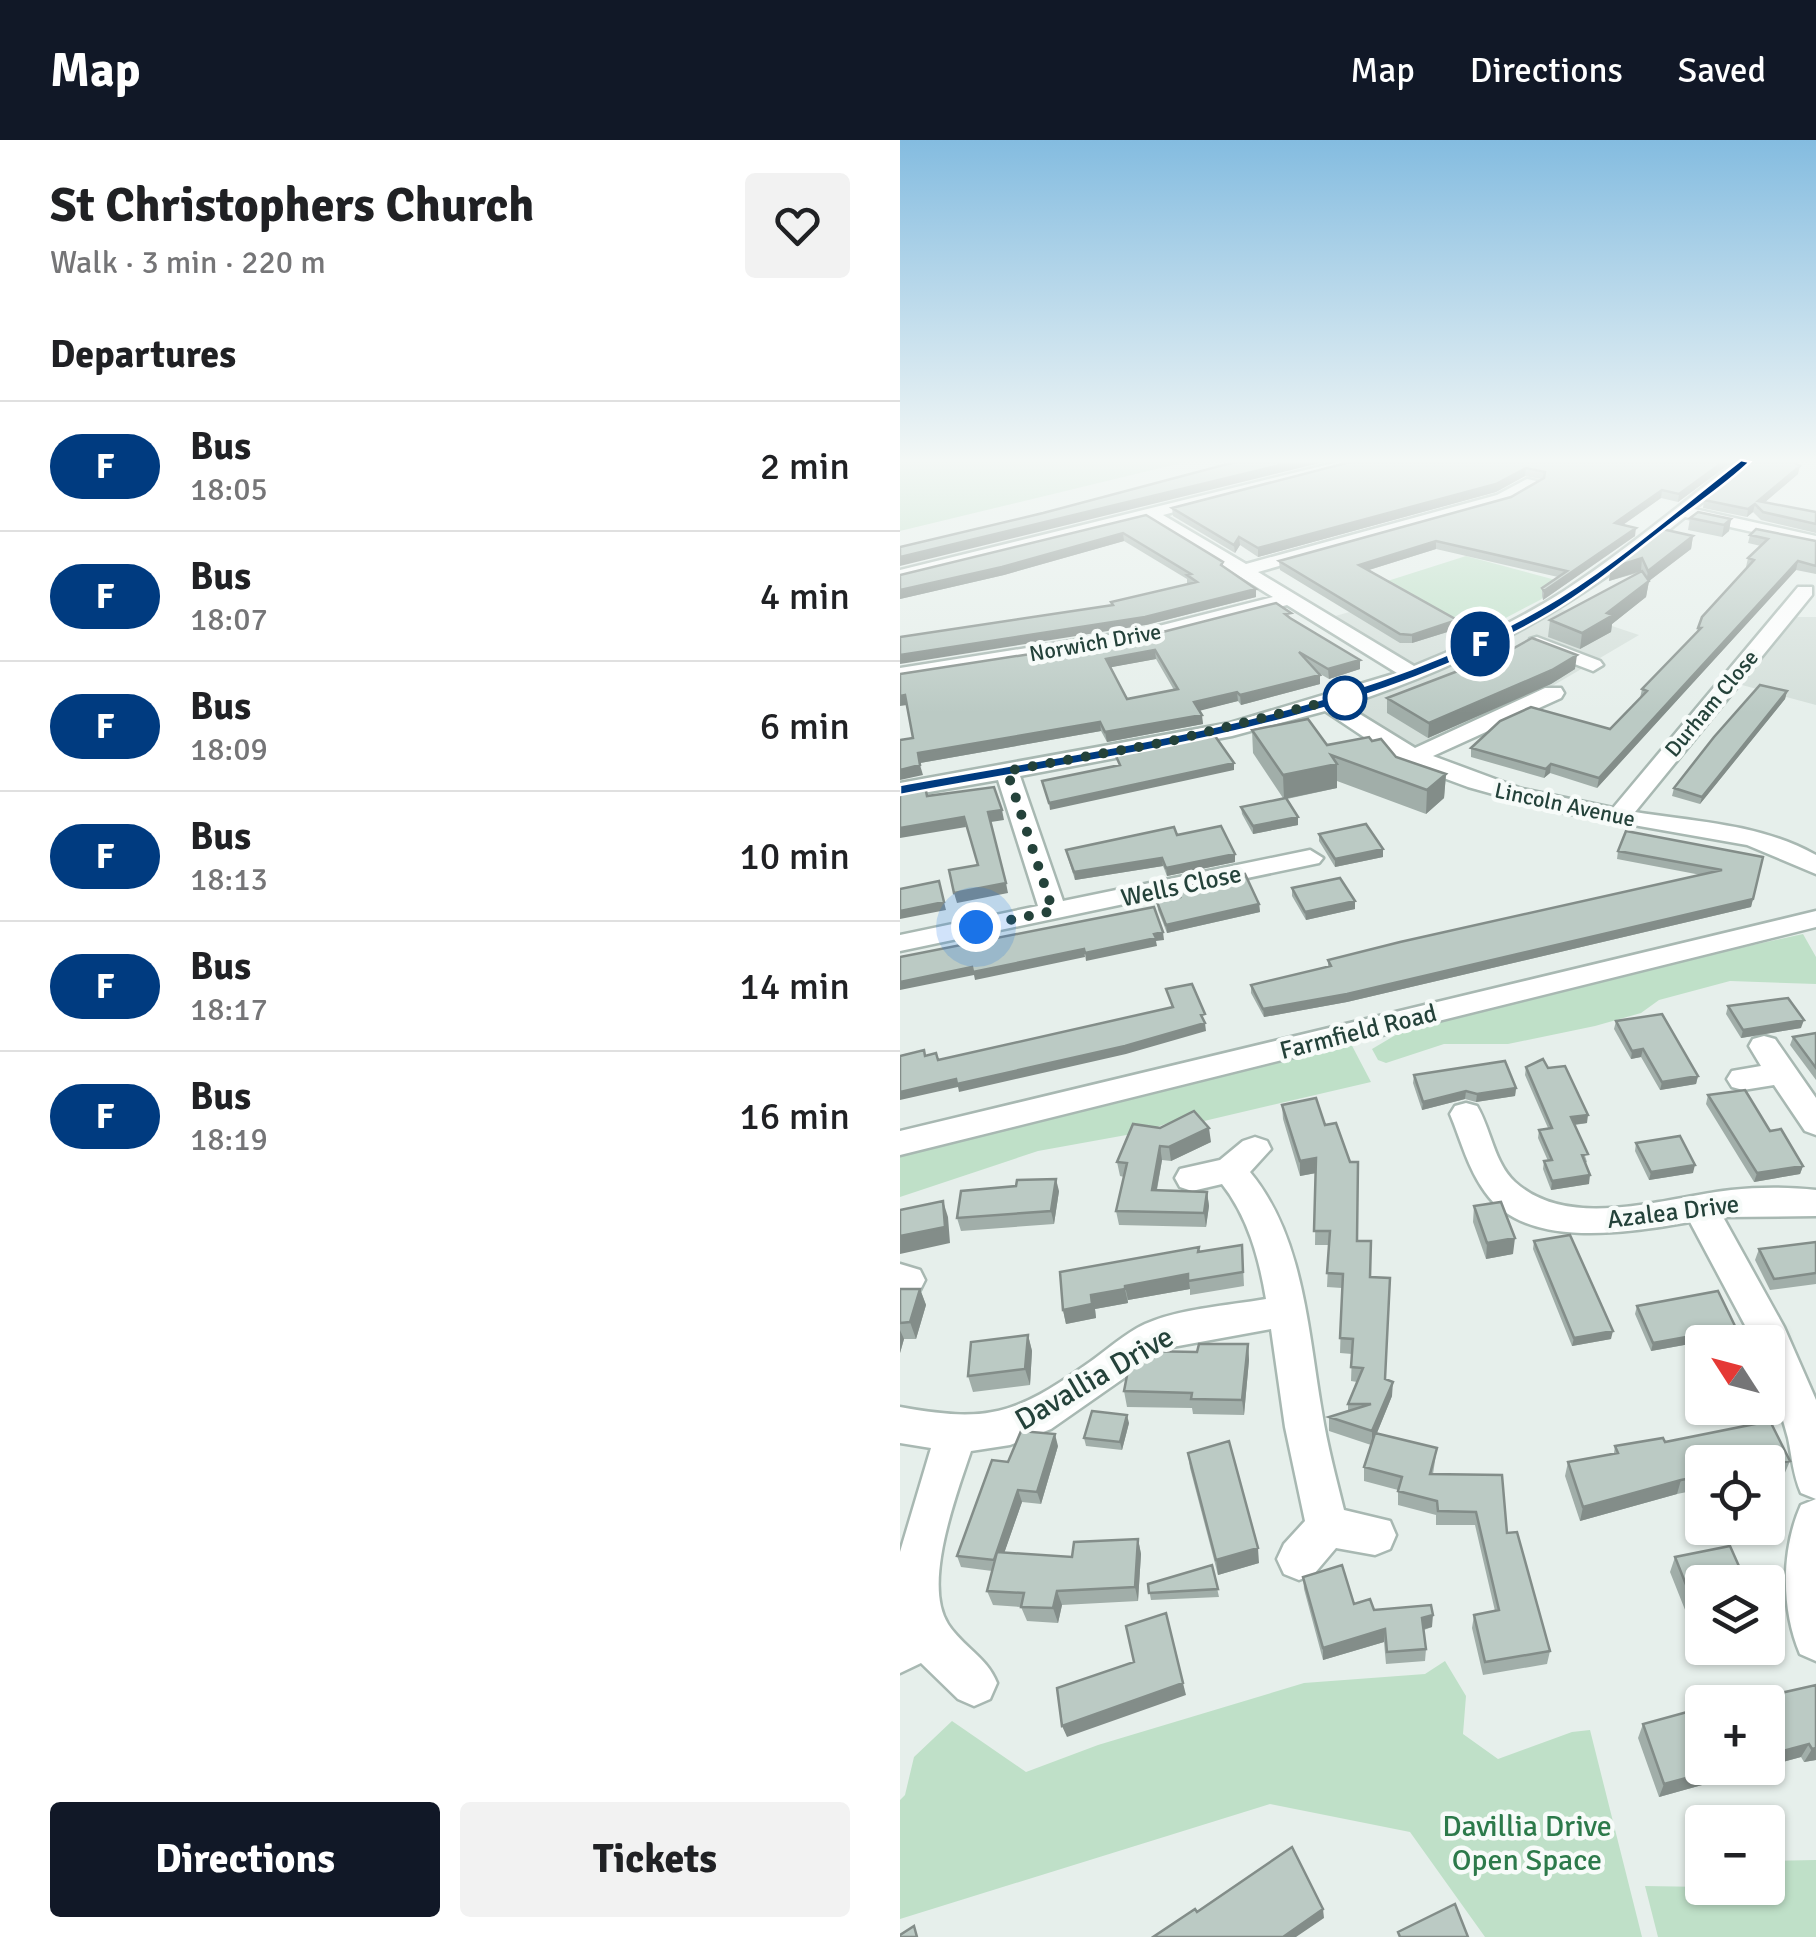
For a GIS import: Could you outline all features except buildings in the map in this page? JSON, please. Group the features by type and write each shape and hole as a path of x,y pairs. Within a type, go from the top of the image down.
{"street":[{"path":"900,575 1017,546"},
{"path":"1203,546 1411,673"},
{"path":"1242,570 1330,546"},
{"path":"900,790 1171,741 1328,704 1506,632 1582,588 1636,546"},
{"name":"Durham Close","path":"1619,816 1805,591"},
{"name":"Norwich Drive","path":"900,674 1147,636 1288,599"},
{"path":"1506,632 1593,665"},
{"path":"1411,758 1552,693"},
{"name":"Lincoln Avenue","path":"1328,704 1411,758 1502,792 1759,840 1816,866"},
{"path":"1007,771 1053,911"},
{"name":"Wells Close","path":"900,942 1310,858"},
{"name":"Farmfield Road","path":"900,1143 1816,919"},
{"path":"1764,1046 1816,1123"},
{"path":"1743,1080 1783,1073"},
{"name":"Azalea Drive","path":"1466,1114 1492,1176 1512,1198 1538,1212 1600,1221 1767,1200 1816,1202"},
{"path":"1192,1178 1242,1160 1288,1310 1310,1456 1328,1527"},
{"path":"1699,1207 1792,1384 1811,1446 1816,1480"},
{"name":"Davallia Drive","path":"900,1425 956,1436 983,1434 1037,1417 1134,1348 1174,1329 1288,1310"},
{"path":"956,1436 917,1578 920,1615 914,1641 942,1653 974,1683"},
{"path":"1816,1519 1807,1578 1808,1605 1816,1638"},
{"path":"1328,1527 1375,1534"},
{"path":"1299,1559 1328,1527"}],"shaded area":[{"path":"1405,596 1487,634 1540,602 1639,635 1430,758 1330,697 1398,673 1325,619"},
{"path":"1797,617 1816,617 1816,705 1742,685"}],"green space":[{"path":"1466,556 1563,582 1540,600 1475,634 1378,584"},
{"path":"1803,934 1816,957 1816,984 1730,981 1659,1000 1641,1013 1595,1026 1508,1044 1444,1044 1386,1063 1378,1060 1372,1049 1404,1030 1626,973"},
{"path":"1349,1040 1371,1082 1204,1121 1196,1113 1143,1132 1038,1151 900,1197 900,1151"},
{"name":"Davillia Drive Open Space","path":"1445,1661 1466,1696 1463,1734 1498,1759 1572,1732 1590,1730 1642,1937 1485,1937 1410,1832 1270,1804 900,1919 900,1800 905,1795 914,1757 952,1721 1026,1772 1098,1745 1304,1683 1425,1674"},
{"path":"1816,1860 1816,1937 1658,1937 1645,1886 1685,1887 1685,1905 1785,1905 1785,1861"}],"bus line":[{"name":"F","path":"900,790 1171,741 1328,704 1506,632 1582,588 1637,546"}],"route":[{"path":"976,927 1053,911 1007,771 1171,741 1349,696 1345,698"}]}
